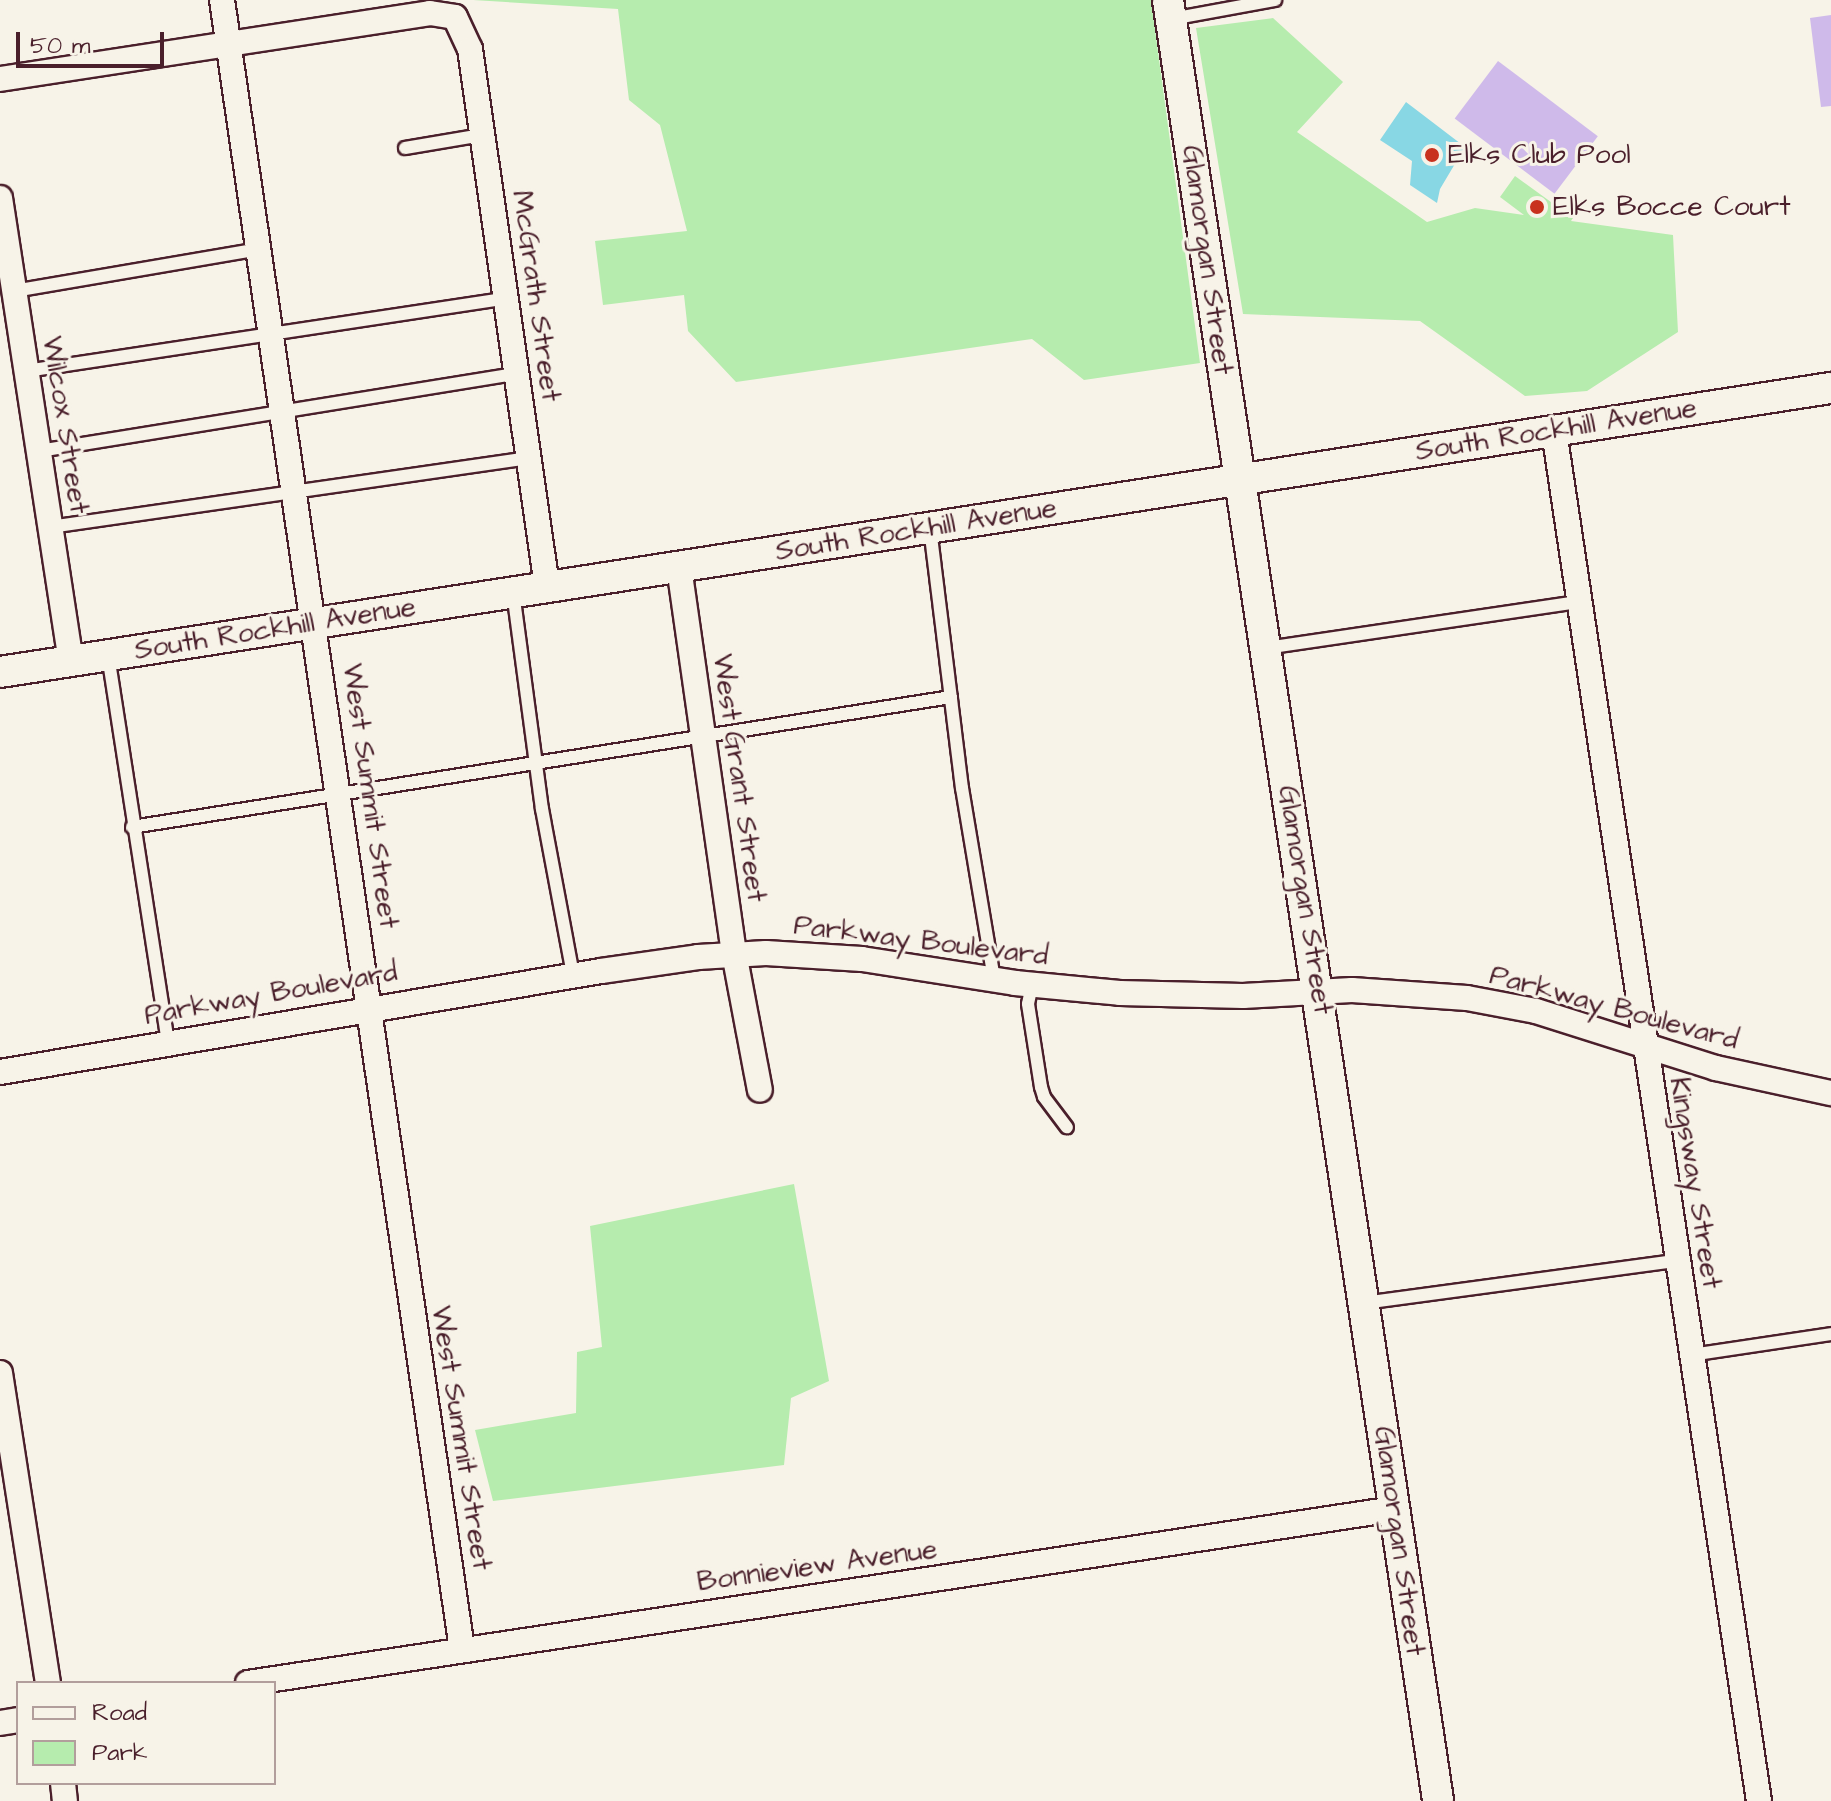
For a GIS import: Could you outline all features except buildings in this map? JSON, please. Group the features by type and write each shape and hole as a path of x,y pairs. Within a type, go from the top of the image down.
{"street":[{"name":"West Summit Street","path":"222,0 462,1649"},
{"name":"Glamorgan Street","path":"1170,10 1438,1801"},
{"name":"McGrath Street","path":"229,44 430,13 455,17 470,49 547,587"},
{"path":"0,79 229,44"},
{"name":"Wilcox Street","path":"0,198 71,661"},
{"name":"South Rockhill Avenue","path":"0,672 1831,388"},
{"name":"Kingsway Street","path":"1554,431 1643,1043 1759,1801"},
{"name":"West Grant Street","path":"679,567 734,953 760,1090"},
{"name":"Parkway Boulevard","path":"0,1072 369,1007 734,953 862,959 1032,985 1120,993 1243,996 1319,990 1467,998 1536,1011 1716,1068 1831,1093"},
{"path":"0,1373 48,1681"},
{"name":"Bonnieview Avenue","path":"261,1681 1394,1509"}],"lane":[{"path":"1170,10 1275,0"},
{"path":"405,148 482,135"},
{"path":"14,291 259,249"},
{"path":"26,371 506,298"},
{"path":"39,451 517,374"},
{"path":"50,527 529,458"},
{"path":"930,528 962,788 994,979"},
{"path":"513,592 537,762 573,975"},
{"path":"1266,648 1579,602"},
{"path":"108,655 132,827 168,1042"},
{"path":"132,827 951,697"},
{"path":"1032,985 1028,1004 1041,1087 1044,1097 1067,1127"},
{"path":"1364,1303 1676,1261"},
{"path":"1691,1355 1831,1334"}],"green space":[{"path":"473,0 1151,0 1200,363 1084,380 1032,339 736,382 688,331 684,295 603,305 595,241 687,231 660,125 629,100 618,9"},
{"path":"1273,18 1343,82 1297,132 1427,222 1475,208 1524,215 1500,197 1515,176 1573,218 1571,221 1673,235 1678,332 1587,391 1525,396 1420,321 1243,314 1196,28"},
{"path":"794,1184 829,1381 791,1398 784,1465 493,1501 475,1430 576,1413 577,1352 602,1347 590,1226"}],"water":[{"name":"Elks Club Pool","path":"1406,102 1465,147 1440,189 1437,203 1410,185 1412,161 1380,140"}],"place":[{"name":"Elks Club Pool","path":"1432,155"},
{"name":"Elks Bocce Court","path":"1537,207"}]}
